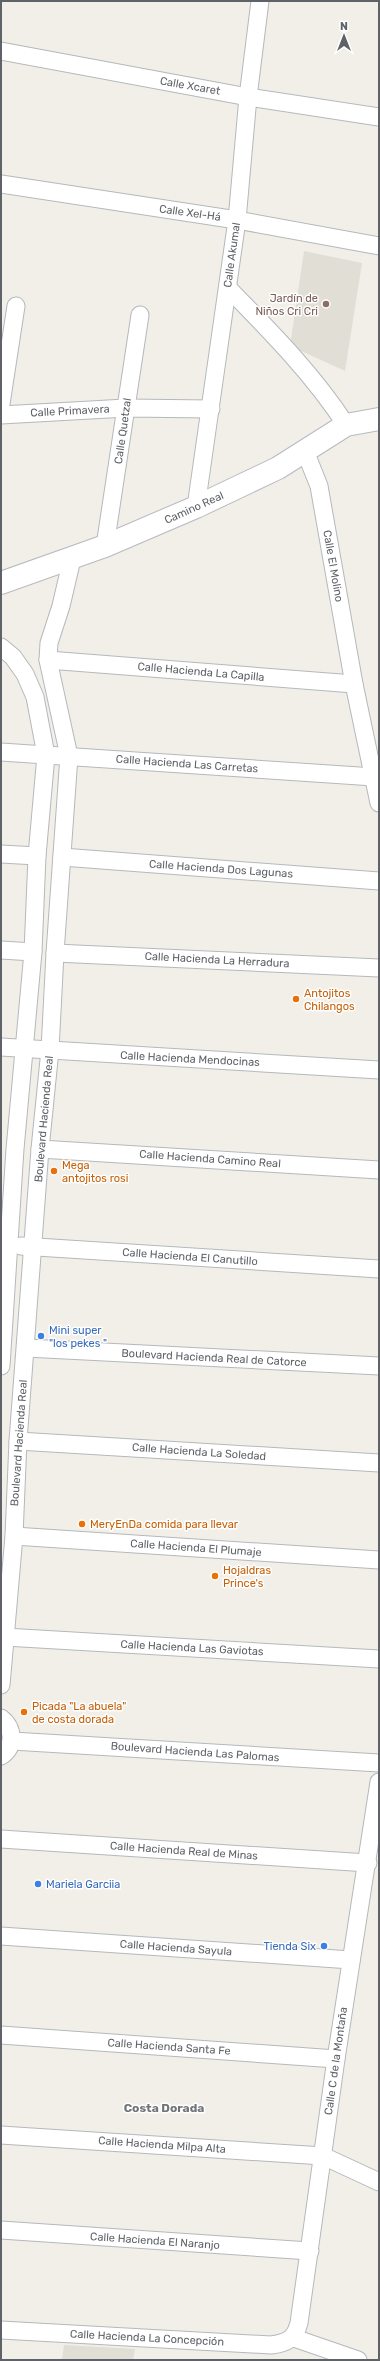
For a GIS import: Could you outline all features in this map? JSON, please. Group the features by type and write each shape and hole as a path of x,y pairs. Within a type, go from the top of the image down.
{"street":[{"name":"Calle Akumal","path":"196,507 237,220 248,97 260,1"},
{"name":"Calle Xcaret","path":"1,51 248,97 379,117"},
{"name":"Calle Xel-Há","path":"1,184 237,220 379,246"},
{"path":"228,288 325,393 346,425"},
{"path":"1,404 16,306"},
{"name":"Calle Quetzal","path":"106,546 140,315"},
{"name":"Calle Primavera","path":"1,414 126,408 211,409"},
{"name":"Camino Real","path":"1,583 106,546 196,507 278,468 346,425 379,419"},
{"name":"Calle El Molino","path":"305,451 319,486 354,684"},
{"name":"Boulevard Hacienda Real","path":"1,1685 14,1536 18,1441 40,1149 50,1050 55,953 69,756 48,660 49,643 61,606 72,559"},
{"path":"1,647 13,657 25,674 35,697 46,755 37,856 33,952 25,1049 8,1148 1,1366"},
{"name":"Calle Hacienda La Capilla","path":"48,660 354,684"},
{"path":"354,684 379,803"},
{"name":"Calle Hacienda Las Carretas","path":"1,752 374,777"},
{"path":"1,854 37,856"},
{"name":"Calle Hacienda Dos Lagunas","path":"62,857 379,881"},
{"path":"1,950 33,952"},
{"name":"Calle Hacienda La Herradura","path":"55,953 379,968"},
{"name":"Calle Hacienda Mendocinas","path":"1,1047 379,1070"},
{"name":"Calle Hacienda Camino Real","path":"40,1149 379,1170"},
{"name":"Calle Hacienda El Canutillo","path":"4,1245 379,1269"},
{"name":"Boulevard Hacienda Real de Catorce","path":"26,1348 379,1366"},
{"name":"Calle Hacienda La Soledad","path":"18,1441 379,1463"},
{"name":"Calle Hacienda El Plumaje","path":"14,1536 379,1560"},
{"name":"Calle Hacienda Las Gaviotas","path":"5,1637 379,1659"},
{"path":"1,1718 6,1722 11,1731 12,1741 6,1753 1,1756"},
{"name":"Boulevard Hacienda Las Palomas","path":"12,1741 379,1763"},
{"name":"Calle C de la Montaña","path":"292,2338 299,2324 336,2059 368,1863 379,1782"},
{"name":"Calle Hacienda Real de Minas","path":"1,1839 368,1863"},
{"name":"Calle Hacienda Sayula","path":"1,1936 351,1960"},
{"name":"Calle Hacienda Santa Fe","path":"1,2035 336,2059"},
{"name":"Calle Hacienda Milpa Alta","path":"1,2135 323,2156"},
{"path":"323,2156 379,2182"},
{"name":"Calle Hacienda El Naranjo","path":"1,2230 310,2251"},
{"name":"Calle Hacienda La Concepción","path":"1,2330 272,2345 283,2344 292,2338"},
{"path":"292,2338 358,2360"}],"shaded area":[{"name":"Jardín de Niños Cri Cri","path":"304,251 362,263 345,371 290,346"},
{"path":"64,2345 135,2349 133,2360 62,2360"}],"place":[{"name":"Jardín de Niños Cri Cri","path":"326,304"},
{"name":"Antojitos Chilangos","path":"296,999"},
{"name":"Mega antojitos rosi","path":"54,1171"},
{"name":"Mini super \"los pekes \"","path":"41,1336"},
{"name":"MeryEnDa comida para llevar","path":"82,1524"},
{"name":"Hojaldras Prince's","path":"215,1576"},
{"name":"Picada \"La abuela\" de costa dorada","path":"24,1712"},
{"name":"Mariela Garciia","path":"38,1884"},
{"name":"Tienda Six","path":"324,1946"}],"district":[{"name":"Costa Dorada","path":"164,2108"}]}
